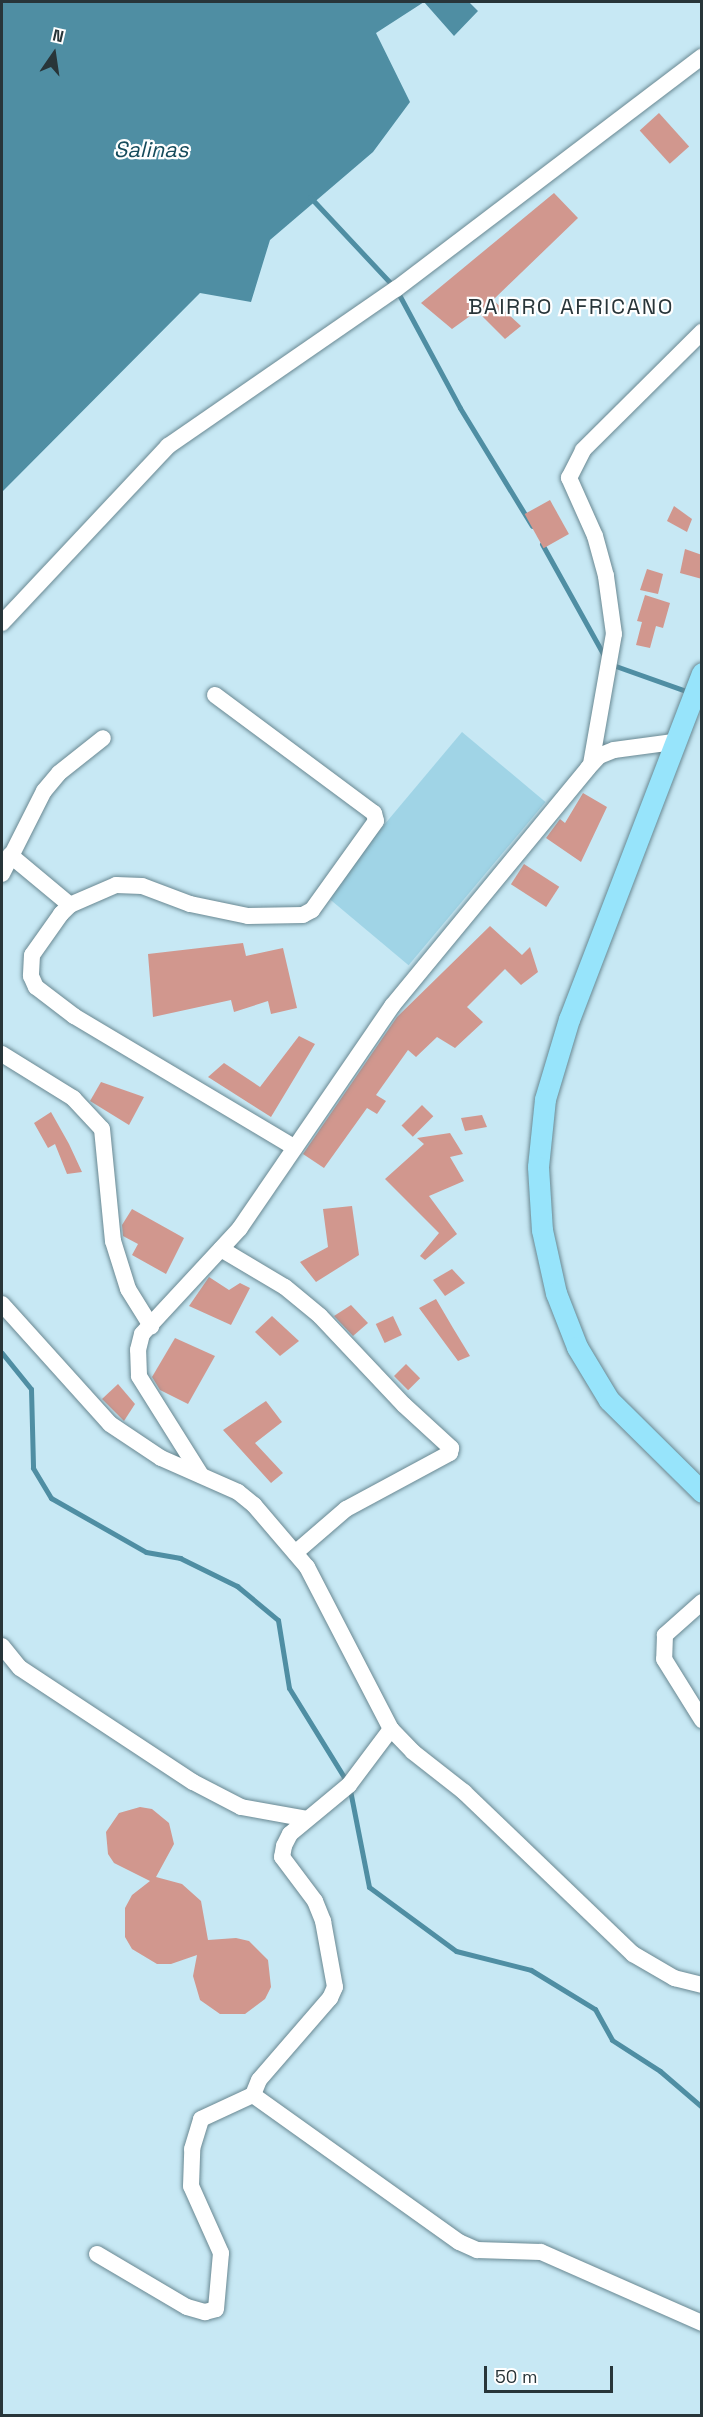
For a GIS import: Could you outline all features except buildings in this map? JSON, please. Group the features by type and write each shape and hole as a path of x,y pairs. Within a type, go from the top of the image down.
{"main road":[{"path":"701,675 672,742 569,1019 545,1099 538,1167 542,1230 556,1293 577,1347 609,1400 702,1492"}],"street":[{"path":"2,623 168,446 396,289 702,57"},
{"path":"591,764 615,634 601,556 570,478 583,450 702,332"},
{"path":"215,695 374,813 376,821 312,910 292,918 248,916 190,904 142,886 117,885 70,905 32,955 31,976 36,987 74,1016 295,1148"},
{"path":"2,874 44,791 59,773 103,738"},
{"path":"201,1474 139,1376 138,1350 142,1335 240,1228 392,1006 591,764 614,750 672,742"},
{"path":"10,855 70,905"},
{"path":"2,1054 73,1098 102,1129 106,1144 105,1185 113,1241 128,1289 151,1326"},
{"path":"220,1249 285,1287 320,1316 404,1405 451,1448 450,1453 346,1509 295,1553"},
{"path":"2,1304 110,1424 161,1458 238,1491 254,1505 307,1567 391,1730 413,1752 464,1792 633,1954 674,1978 702,1984"},
{"path":"702,1602 666,1635 664,1659 702,1720"},
{"path":"2,1646 20,1668 193,1782 240,1807 307,1819"},
{"path":"98,2254 187,2307 205,2312 216,2309 221,2253 191,2186 192,2149 201,2119 253,2095 259,2080 330,1998 335,1987 323,1921 315,1901 282,1857 290,1834 349,1785 391,1730"},
{"path":"253,2095 459,2242 477,2250 541,2252 702,2323"}],"shaded area":[{"path":"462,732 545,802 409,965 325,895"}],"water":[{"name":"Salinas","path":"2,2 424,2 376,33 410,102 373,152 270,240 251,302 200,293 2,492"},
{"path":"424,2 469,2 478,11 454,36"}],"waterway":[{"path":"310,197 396,289 460,408 532,526"},
{"path":"542,544 605,657"},
{"path":"610,664 689,692"},
{"path":"2,1353 31,1389 33,1468 51,1498 146,1552 180,1558 237,1586 278,1620 289,1688 349,1785 369,1887 456,1951 531,1970 595,2009 612,2040 660,2071 702,2107"}],"district":[{"name":"BAIRRO AFRICANO","path":"571,307"}]}
